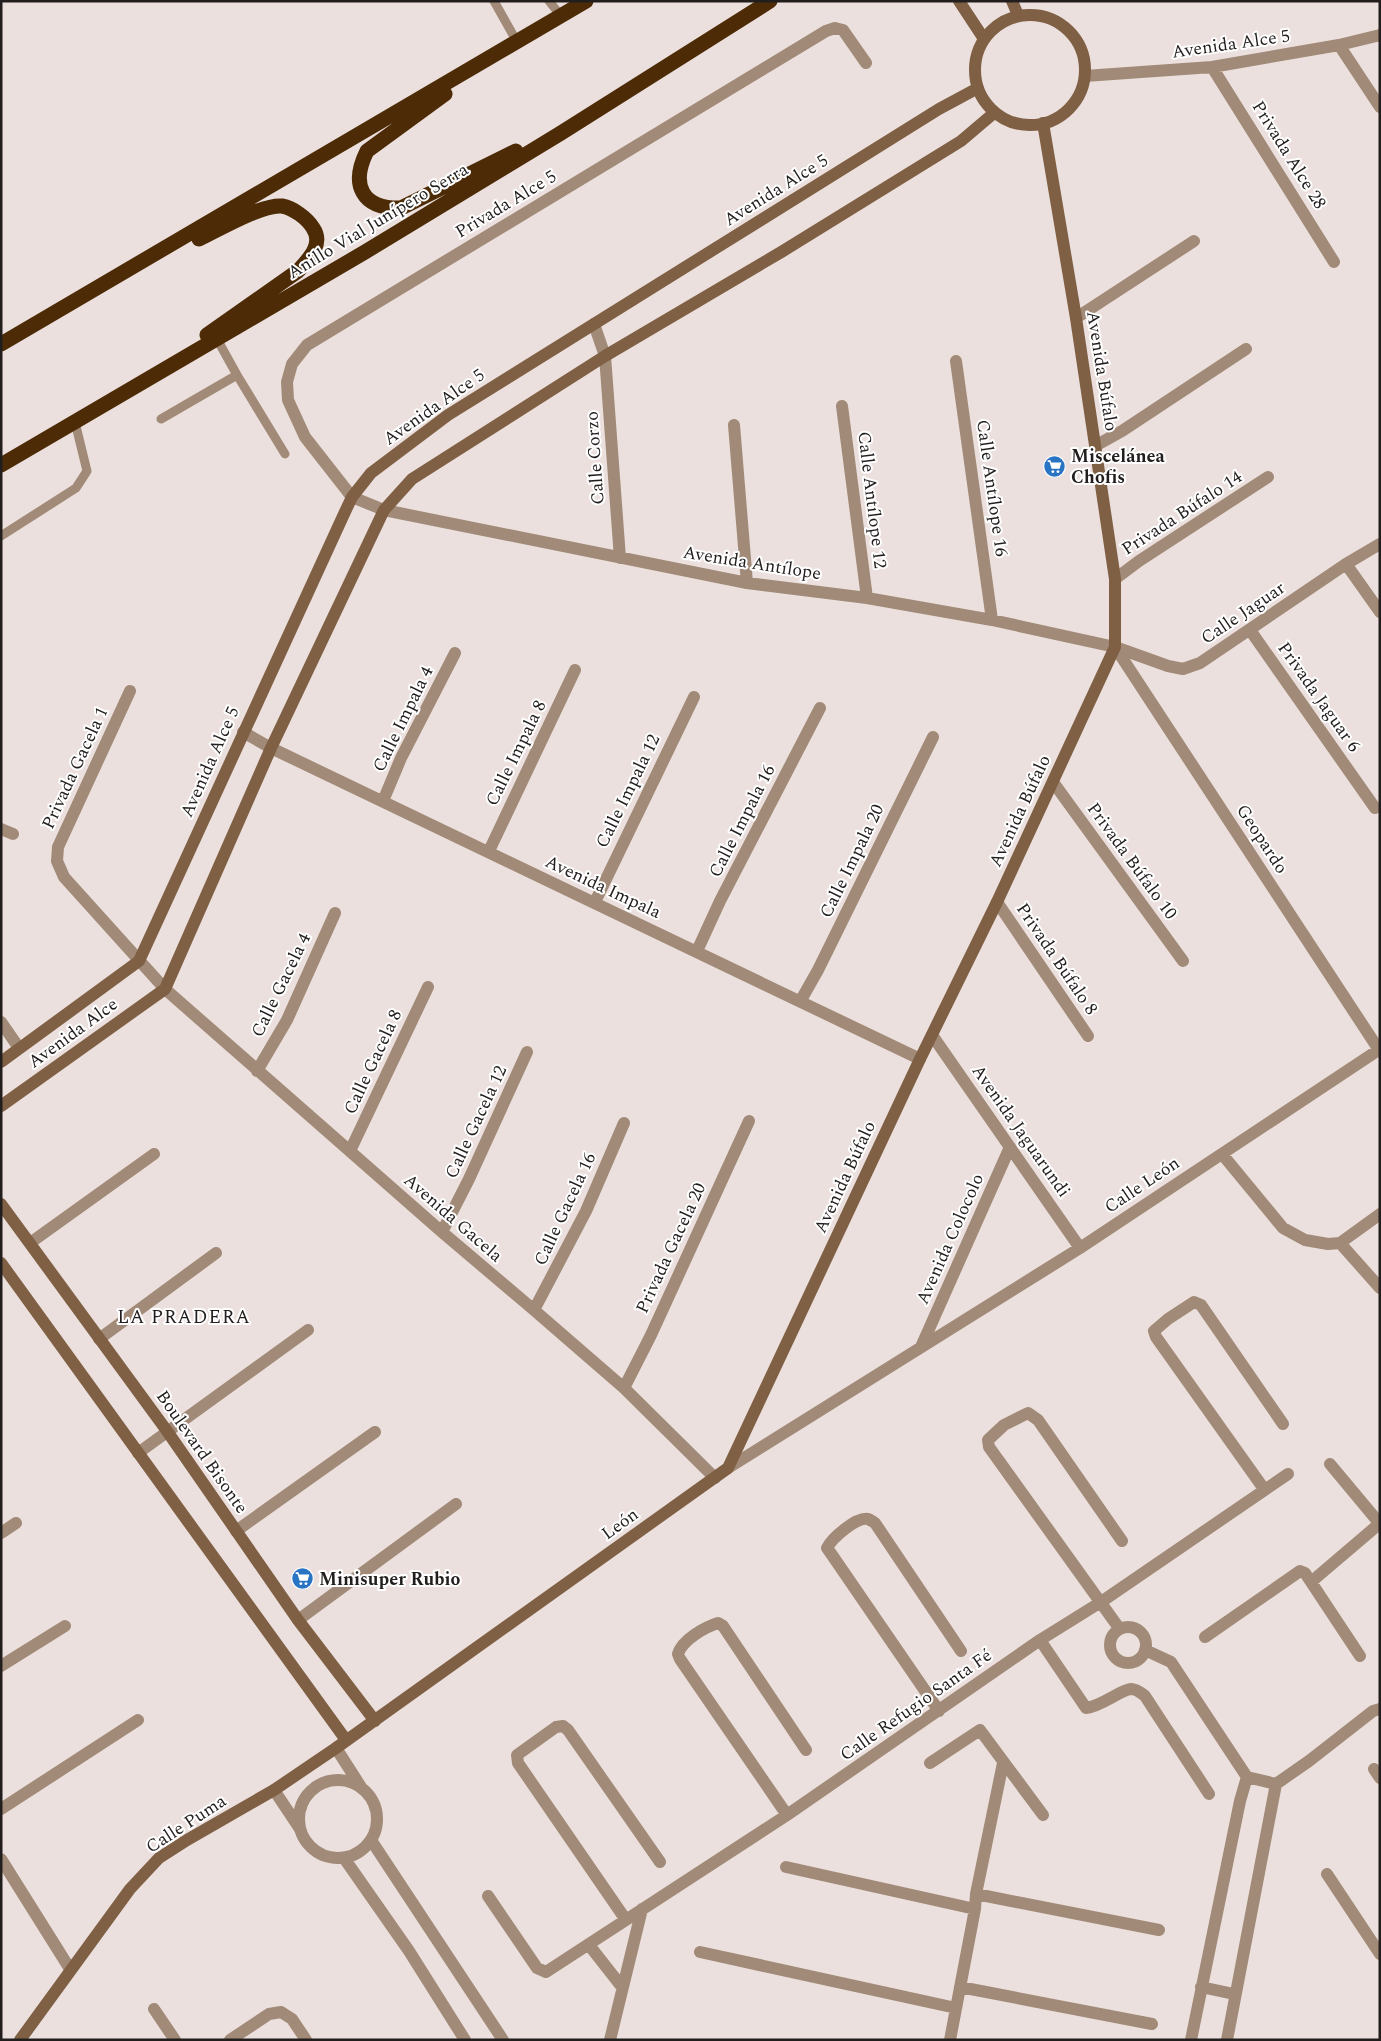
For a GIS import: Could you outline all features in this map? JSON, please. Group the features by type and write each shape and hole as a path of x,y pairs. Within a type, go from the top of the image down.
{"highway":[{"path":"1,344 586,1"},
{"name":"Anillo Vial Junípero Serra","path":"1,465 217,339 561,133 767,4"},
{"path":"517,42 367,151 358,176 363,193 374,204 388,208 401,208 497,159 561,133"},
{"path":"108,282 254,212 268,208 282,206 298,213 314,229 318,238 316,248 298,271 122,394"}],"street":[{"path":"767,4 778,1"},
{"path":"959,1 984,39"},
{"path":"1012,1 1018,15"},
{"path":"1018,15 1040,15 1059,22 1075,36 1084,56 1085,76 1078,98 1063,114 1043,123 1026,124 1009,120 994,113 978,88 975,71 977,54 984,39 999,24 1018,15"},
{"name":"Privada Alce 5","path":"352,497 305,437 288,400 287,382 292,364 307,345 826,31 835,28 843,30 866,63"},
{"name":"Avenida Alce 5","path":"1085,76 1212,67 1339,45 1380,35"},
{"path":"1339,45 1380,106"},
{"name":"Privada Alce 28","path":"1212,67 1334,262"},
{"name":"Avenida Alce 5","path":"139,961 352,497 371,473 448,415 930,115 978,88"},
{"path":"165,989 271,748 384,510 412,479 605,356 783,251 961,141 994,113"},
{"name":"Avenida Búfalo","path":"728,1468 920,1059 997,902 1115,647 1115,579 1076,318 1043,123"},
{"path":"1076,318 1194,241"},
{"name":"Calle Corzo","path":"594,324 605,356 620,558"},
{"path":"1,336 18,334"},
{"path":"1096,446 1122,431 1246,349"},
{"name":"Calle Antílope 16","path":"956,361 992,620"},
{"name":"Calle Antílope 12","path":"842,406 866,598"},
{"path":"734,425 746,584"},
{"name":"Privada Búfalo 14","path":"1115,579 1139,561 1268,478"},
{"name":"Avenida Antílope","path":"352,497 384,510 746,584 866,598 992,620 1115,647"},
{"name":"Calle Jaguar","path":"1115,647 1168,666 1183,669 1200,663 1346,564 1380,544"},
{"path":"1346,564 1380,612"},
{"name":"Privada Jaguar 6","path":"1250,630 1375,808"},
{"name":"Geopardo","path":"1115,647 1379,1049"},
{"name":"Calle Impala 4","path":"383,801 401,758 454,653"},
{"name":"Calle Impala 8","path":"489,852 575,670"},
{"name":"Privada Gacela 1","path":"57,861 58,846 130,691"},
{"name":"Calle Impala 12","path":"595,902 694,697"},
{"name":"Calle Impala 16","path":"698,951 720,901 820,708"},
{"name":"Avenida Impala","path":"243,732 271,748 801,1000 920,1059"},
{"name":"Calle Impala 20","path":"801,1000 933,737"},
{"name":"Privada Búfalo 10","path":"1053,782 1184,961"},
{"name":"Avenida Gacela","path":"57,861 64,877 165,989 442,1232 624,1388 715,1478"},
{"name":"Privada Búfalo 8","path":"997,902 1088,1036"},
{"name":"Calle Gacela 4","path":"257,1071 287,1020 335,913"},
{"name":"Avenida Alce","path":"1,1062 139,961"},
{"name":"Calle Gacela 8","path":"350,1151 428,987"},
{"name":"Avenida Alce","path":"1,1106 165,989"},
{"path":"1,1022 19,1048"},
{"name":"Avenida Jaguarundi","path":"932,1035 1080,1248"},
{"name":"Calle León","path":"921,1346 1080,1248 1379,1049"},
{"name":"Calle Gacela 12","path":"442,1232 469,1179 527,1052"},
{"name":"Privada Gacela 20","path":"624,1388 749,1121"},
{"name":"Calle Gacela 16","path":"534,1310 586,1212 624,1123"},
{"name":"Avenida Colocolo","path":"921,1346 1010,1147"},
{"path":"30,1244 154,1154"},
{"path":"1222,1154 1283,1228 1305,1240 1328,1244 1340,1243 1380,1214"},
{"name":"Boulevard Bisonte","path":"1,1204 167,1431 298,1620 374,1721"},
{"path":"1340,1243 1380,1288"},
{"path":"99,1338 216,1253"},
{"path":"1,1263 138,1453 341,1744 363,1789 373,1803 377,1818 371,1840 364,1848 344,1858 322,1855 305,1841 274,1790"},
{"path":"1264,1489 1156,1337 1154,1331 1168,1318 1194,1302 1201,1305 1283,1424"},
{"path":"138,1453 308,1330"},
{"name":"León","path":"341,1744 728,1468 921,1346"},
{"path":"1120,1628 989,1446 988,1440 1004,1425 1022,1414 1028,1413 1038,1420 1122,1541"},
{"path":"236,1531 375,1432"},
{"path":"1311,1582 1379,1524 1330,1464"},
{"name":"Calle Refugio Santa Fé","path":"488,1896 537,1968 546,1972 589,1946 642,1909 787,1815 1040,1640 1100,1602 1288,1474"},
{"path":"298,1620 456,1504"},
{"path":"939,1711 827,1548 832,1540 859,1520 868,1519 876,1523 961,1651"},
{"path":"1,1533 16,1523"},
{"path":"1205,1637 1300,1571 1311,1582 1360,1656"},
{"path":"787,1815 680,1659 678,1654 680,1648 709,1626 718,1623 723,1626 806,1750"},
{"path":"1,1666 65,1626"},
{"path":"1126,1626 1140,1630 1144,1636 1145,1650 1136,1661 1122,1662 1112,1653 1110,1639 1120,1628 1126,1626"},
{"path":"1040,1640 1086,1708 1096,1707 1130,1689 1138,1691 1145,1696 1209,1794"},
{"path":"1145,1650 1172,1662 1247,1777 1276,1784"},
{"path":"1227,2040 1234,1994 1276,1784 1373,1711 1380,1709"},
{"path":"1,1809 138,1720"},
{"path":"626,1920 518,1763 517,1755 556,1727 563,1726 568,1730 660,1862"},
{"path":"930,1763 980,1730 1043,1816"},
{"name":"Calle Puma","path":"20,2040 130,1888 159,1858 274,1790 341,1744"},
{"path":"950,2040 976,1909 976,1894 1003,1763"},
{"path":"1191,2040 1240,1801 1247,1777"},
{"path":"300,1830 298,1820 300,1808 312,1790 332,1780 353,1783 363,1789"},
{"path":"371,1840 503,2040"},
{"path":"344,1858 409,1951 466,2040"},
{"path":"1,1859 70,1970"},
{"path":"786,1867 976,1909"},
{"path":"1327,1874 1380,1954"},
{"path":"976,1894 1159,1930"},
{"path":"610,2040 642,1909"},
{"path":"589,1946 622,1988"},
{"path":"700,1952 956,2008"},
{"path":"960,1987 1152,2024"},
{"path":"1201,1987 1234,1994"},
{"path":"154,2009 175,2040"},
{"path":"230,2040 269,2014 281,2012 292,2019 306,2040"}],"lane":[{"path":"494,1 517,42"},
{"path":"549,1 561,16"},
{"path":"217,339 237,376 285,454"},
{"path":"161,419 237,376"},
{"path":"1,536 76,488 80,483 87,471 75,422"}],"place":[{"name":"Miscelánea Chofis","path":"1055,466"},
{"name":"Minisuper Rubio","path":"303,1579"}],"district":[{"name":"LA PRADERA","path":"184,1317"}]}
